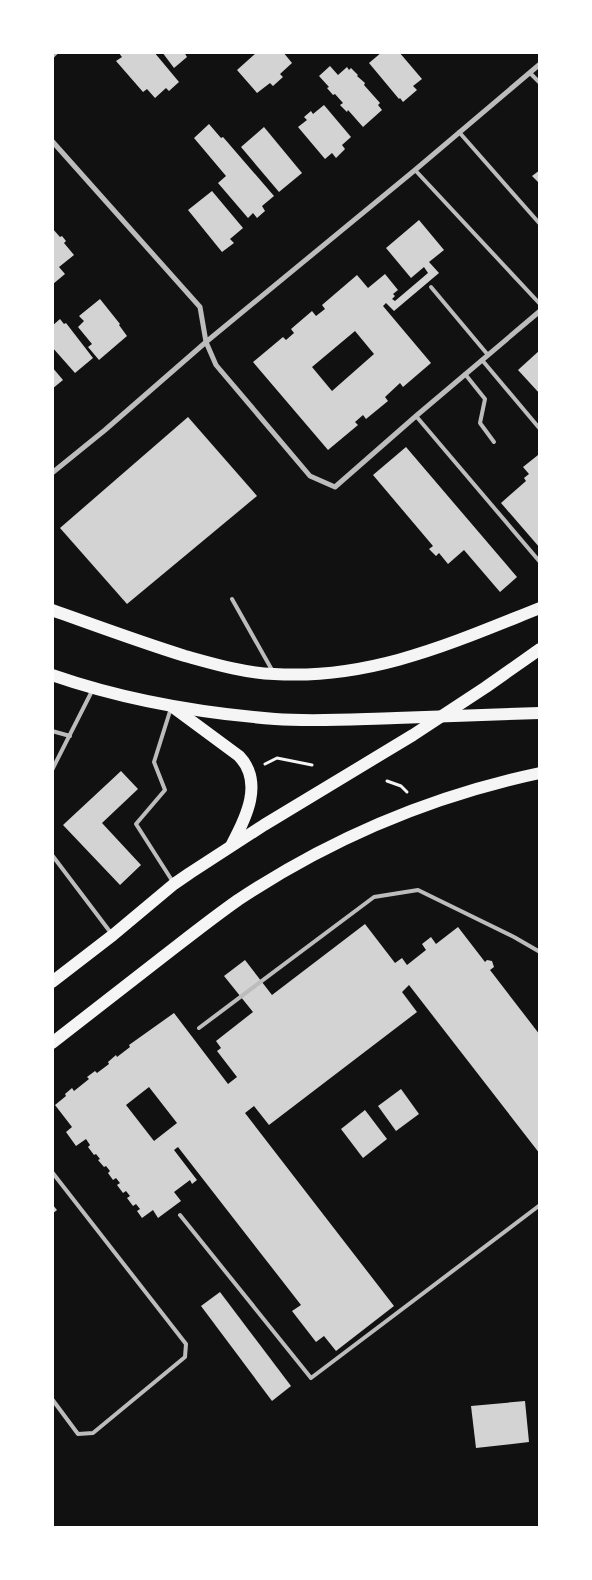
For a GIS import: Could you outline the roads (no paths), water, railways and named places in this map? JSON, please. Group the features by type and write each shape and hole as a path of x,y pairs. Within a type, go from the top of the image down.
{"main road":[{"path":"52,610 200,660 242,670 304,675 345,671 400,661 452,643 540,608"},
{"path":"52,982 113,936 174,884 230,847 442,716 540,649"},
{"path":"52,675 94,689 172,706 243,716 308,720 540,713"},
{"path":"172,706 240,756 248,766 252,787 249,806 230,847"},
{"path":"52,1043 209,921 239,900 319,852 415,808 472,790 540,773"}],"street":[{"path":"52,56 56,52"},
{"path":"52,473 540,64"},
{"path":"52,141 200,307 206,342 216,365 310,476 335,487 540,311"}],"lane":[{"path":"530,73 540,83"},
{"path":"459,132 540,224"},
{"path":"415,170 540,304"},
{"path":"431,287 488,355"},
{"path":"482,360 540,429"},
{"path":"465,374 485,399 480,423 494,442"},
{"path":"416,416 540,562"},
{"path":"232,599 274,674"},
{"path":"52,770 94,689"},
{"path":"172,706 154,762 165,790 136,824 174,884"},
{"path":"52,731 70,736"},
{"path":"52,854 113,936"},
{"path":"198,1028 374,896 418,890 514,937 540,952"},
{"path":"52,1172 186,1344 185,1356 93,1433 78,1434 52,1399"},
{"path":"180,1214 311,1378 540,1205"}]}
